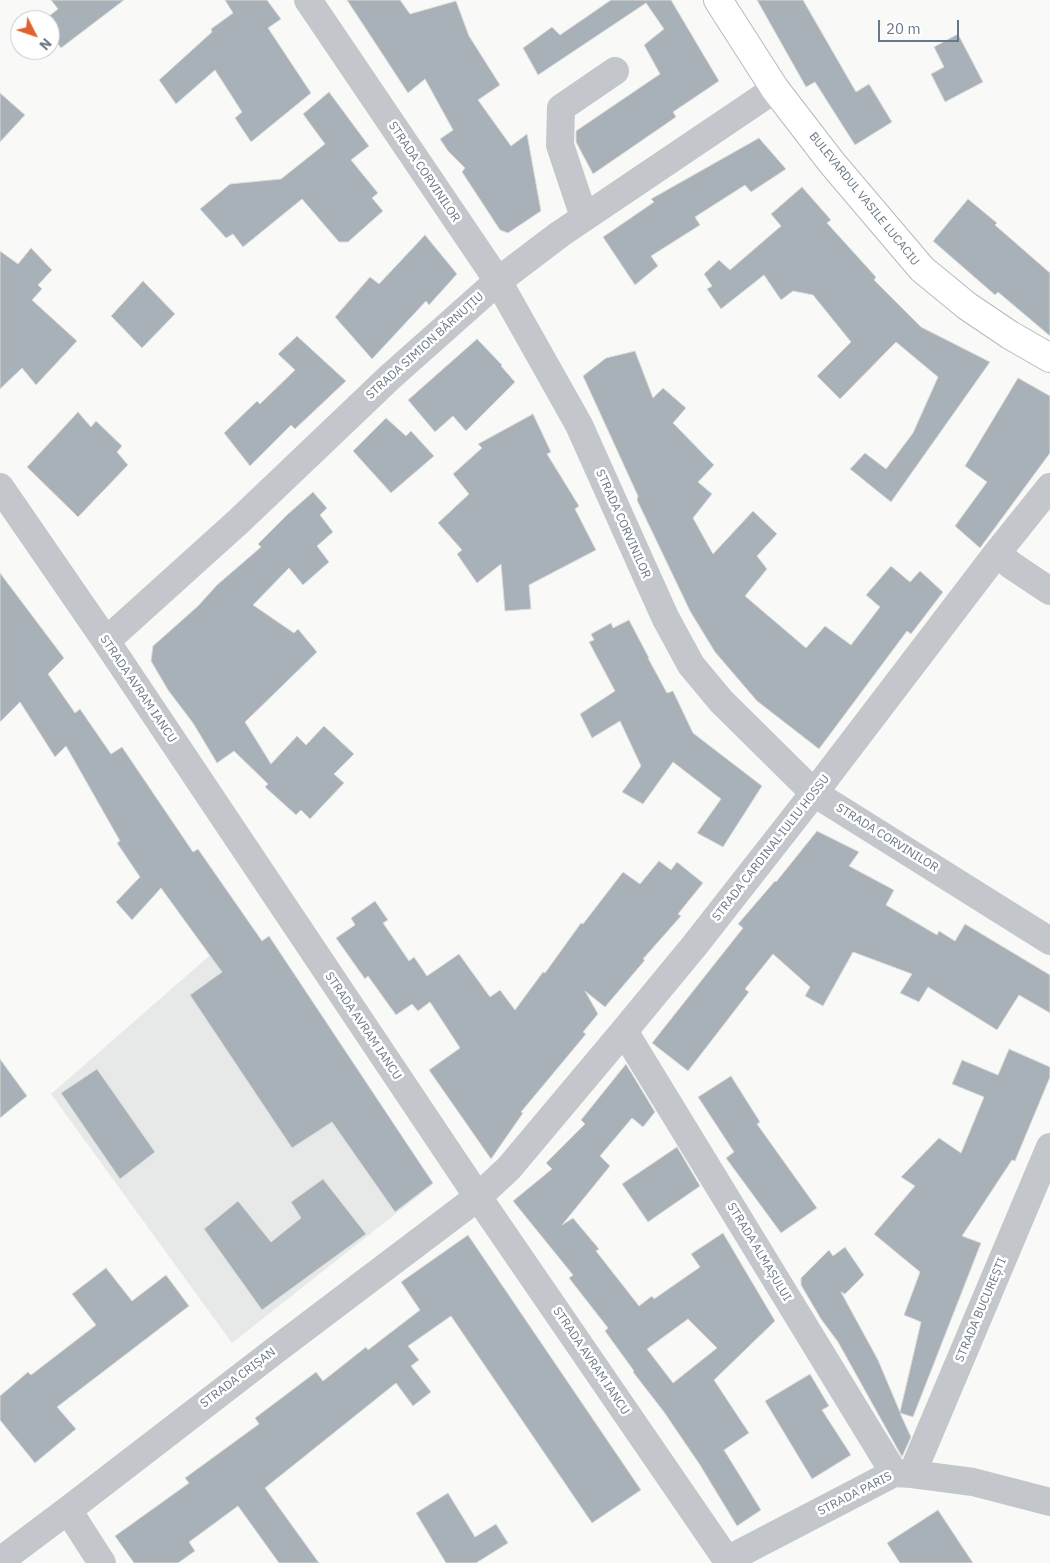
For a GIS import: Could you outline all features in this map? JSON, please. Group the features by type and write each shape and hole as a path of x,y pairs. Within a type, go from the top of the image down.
{"main road":[{"name":"BULEVARDUL VASILE LUCACIU","path":"718,0 775,89 832,163 922,269 974,311 1050,358"}],"street":[{"name":"STRADA CORVINILOR","path":"308,0 498,281 579,425 664,617 691,665 721,701 814,793 1050,941"},
{"path":"584,217 560,145 561,108 615,71"},
{"name":"STRADA SIMION BĂRNUȚIU","path":"106,641 239,521 390,377 498,281 584,217 775,89"},
{"name":"STRADA AVRAM IANCU","path":"0,487 106,641 478,1197 728,1561"},
{"name":"STRADA CARDINAL IULIU HOSSU","path":"478,1197 509,1168 624,1032 701,937 814,793 997,553 1050,488"},
{"path":"997,553 1012,566 1050,591"},
{"name":"STRADA ALMAȘULUI","path":"624,1032 903,1473"},
{"name":"STRADA BUCUREȘTI","path":"903,1473 1050,1147"},
{"name":"STRADA CRIȘAN","path":"0,1561 277,1348 478,1197"},
{"path":"903,1473 972,1482 1050,1502"},
{"name":"STRADA PARIS","path":"728,1561 903,1473"},
{"path":"68,1510 102,1563"}],"shaded area":[{"path":"248,922 432,1185 232,1343 51,1094"}],"building":[{"path":"51,0 124,0 61,48 60,10 57,10 58,9"},
{"path":"225,0 267,0 281,19 268,28 311,93 251,142 235,118 242,112 215,70 176,104 159,80 212,32 211,29 233,13"},
{"path":"347,0 400,0 410,14 456,1 469,36 500,85 478,100 511,146 527,134 541,211 508,233 500,230 462,172 465,168 448,151 440,139 453,130 425,79 408,93"},
{"path":"611,0 671,0 719,81 673,112 676,117 593,174 576,142 576,131 660,74 644,45 664,29 646,3 538,75 523,48 552,27 560,35"},
{"path":"757,0 803,0 856,92 869,84 892,122 855,145 815,82 806,87"},
{"path":"958,34 983,82 945,102 931,74 944,67 934,47"},
{"path":"329,92 369,146 351,160 378,193 372,198 383,211 348,242 339,242 302,199 243,247 233,234 226,238 200,209 230,184 281,179 325,144 303,114"},
{"path":"0,93 25,115 0,142"},
{"path":"759,138 786,169 751,192 745,185 695,217 700,225 651,256 658,266 635,285 603,237 654,202 651,199"},
{"path":"802,187 831,220 827,223 876,277 874,280 921,327 990,362 891,502 850,469 865,453 886,469 913,433 938,377 896,342 840,399 817,376 851,342 813,295 793,291 781,300 764,275 721,309 707,289 712,286 704,274 719,260 730,270 781,226 771,214"},
{"path":"968,199 997,223 995,225 1050,273 1050,336 998,292 995,295 933,241"},
{"path":"425,235 457,274 429,305 426,301 372,359 335,317 370,277 379,284"},
{"path":"31,248 52,270 38,285 42,289 32,300 77,341 36,385 22,368 0,389 0,251 18,264"},
{"path":"143,281 175,314 142,348 111,316"},
{"path":"297,336 346,381 295,429 291,425 250,466 224,433 257,401 260,404 295,370 278,354"},
{"path":"477,339 502,365 515,382 466,431 453,416 435,432 408,400"},
{"path":"635,351 653,398 663,388 686,408 673,423 714,465 698,482 712,494 693,518 713,554 753,511 777,534 757,556 767,569 745,596 806,648 825,626 851,645 880,607 866,595 891,566 910,582 920,571 943,592 911,634 907,631 819,749 757,701 715,652 690,611 637,500 638,496 583,376 606,358"},
{"path":"1018,378 1050,396 1050,453 980,548 955,526 987,482 965,466"},
{"path":"78,412 91,427 96,421 122,446 117,452 128,465 78,517 27,467"},
{"path":"533,414 551,452 547,454 579,506 575,509 596,550 529,585 531,609 505,611 501,564 477,583 457,554 462,550 438,523 469,494 453,474 482,448 478,444"},
{"path":"386,418 406,436 411,431 434,456 391,493 353,451"},
{"path":"313,492 327,508 320,515 333,532 317,546 329,562 303,585 289,568 253,605 294,633 298,629 317,652 245,722 271,764 297,736 306,745 324,726 354,754 334,774 344,783 310,819 301,810 296,815 265,787 268,784 234,751 217,763 193,723 168,690 151,661 153,646 198,606 217,585 261,547 258,544"},
{"path":"0,573 64,658 48,674 75,713 80,709 111,754 122,747 193,852 198,849 262,941 269,936 433,1183 395,1212 332,1122 292,1148 190,995 222,972 161,888 132,920 116,902 140,877 117,843 120,841 66,746 55,757 20,702 0,722"},
{"path":"629,620 667,693 673,691 693,733 762,786 723,847 697,833 721,799 673,762 643,804 622,792 641,766 620,721 592,738 580,714 615,691 589,642 594,640 591,634 611,623 613,628"},
{"path":"817,831 859,852 849,866 894,890 886,905 937,935 939,931 955,941 965,924 1050,975 1050,1013 1019,995 997,1030 928,987 919,1002 900,993 912,974 853,952 823,1006 805,996 810,987 773,954 745,989 749,992 688,1071 652,1043 743,928 738,924 776,882"},
{"path":"659,861 671,870 677,862 703,883 678,914 681,916 643,959 645,960 605,1007 585,991 598,1014 583,1032 586,1034 521,1112 523,1113 491,1159 429,1070 460,1048 430,1002 418,1011 412,1004 396,1015 368,976 365,979 336,938 355,925 351,918 375,901 388,920 383,923 409,961 414,957 427,976 459,954 490,997 500,990 515,1010 543,972 545,973 581,923 583,924 623,872 640,884"},
{"path":"1009,1049 1050,1067 1050,1077 1015,1161 1012,1160 962,1236 981,1243 913,1417 900,1413 911,1437 902,1457 838,1342 821,1319 801,1285 801,1278 829,1250 833,1256 845,1247 864,1275 845,1294 841,1292 878,1360 900,1412 921,1322 904,1315 920,1272 874,1234 915,1186 901,1177 939,1138 961,1153 984,1097 952,1084 962,1060 998,1075"},
{"path":"0,1059 27,1096 0,1118"},
{"path":"626,1064 655,1112 643,1127 632,1118 600,1156 610,1166 562,1225 573,1218 599,1249 596,1251 639,1306 652,1296 654,1299 700,1267 691,1254 723,1233 775,1321 714,1380 749,1433 724,1450 761,1510 737,1526 700,1465 605,1331 608,1328 569,1278 573,1275 513,1201 552,1169 546,1163 585,1124 581,1120","holes":["688,1319 717,1348 673,1383 647,1349"]},
{"path":"97,1069 155,1152 120,1179 61,1093"},
{"path":"731,1076 760,1122 757,1124 817,1208 781,1233 726,1158 734,1152 698,1097"},
{"path":"677,1147 700,1186 648,1222 622,1184"},
{"path":"323,1179 366,1234 262,1310 204,1229 238,1201 271,1242 301,1218 291,1202"},
{"path":"468,1235 641,1490 592,1523 451,1316 408,1346 419,1360 411,1366 431,1392 413,1406 396,1383 265,1488 319,1563 279,1563 238,1506 189,1542 195,1551 178,1563 134,1563 115,1536 189,1483 185,1478 259,1424 255,1418 316,1372 323,1381 366,1347 368,1350 420,1310 401,1282"},
{"path":"106,1268 132,1301 166,1275 189,1306 57,1407 76,1429 35,1463 0,1420 0,1396 28,1372 31,1375 96,1325 72,1294"},
{"path":"810,1374 829,1406 822,1410 851,1455 812,1479 765,1401"},
{"path":"448,1493 475,1537 496,1524 508,1543 476,1563 446,1563 416,1513"},
{"path":"938,1510 973,1563 900,1563 887,1543"}]}
